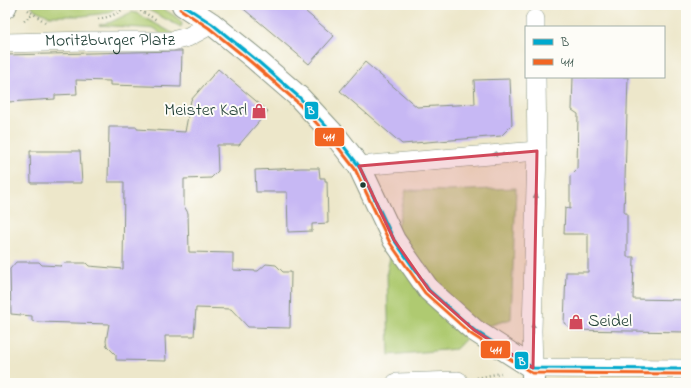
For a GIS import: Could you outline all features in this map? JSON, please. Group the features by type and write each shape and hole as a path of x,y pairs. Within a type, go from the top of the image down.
{"street":[{"path":"183,5 212,24 254,58 299,97 338,138 359,166 394,240 429,290 474,330 533,376 686,369"},
{"name":"Moritzburger Platz","path":"5,43 172,41 188,37 212,24"},
{"path":"533,376 532,331 537,151 536,78"},
{"path":"359,166 537,151"},
{"path":"396,383 458,381"}],"path":[{"path":"97,19 110,17 121,12 127,5"},
{"path":"29,11 45,22 52,22"},
{"path":"458,381 533,376"}],"highlighted area":[{"path":"537,151 533,368 474,330 429,290 394,240 359,166"}],"green space":[{"path":"31,5 120,5 108,13 82,16 49,16 35,10"},
{"path":"139,5 155,6 164,10 180,21 182,24 181,27"},
{"path":"132,12 176,35 162,36 156,29 99,25 111,22"},
{"path":"516,188 511,319 474,330 456,349 389,355 387,271 406,190 449,191"}],"building":[{"path":"239,5 298,5 334,36 309,64"},
{"path":"182,51 181,87 110,85 110,81 76,80 77,94 55,95 55,99 8,102 5,55"},
{"path":"365,62 417,107 475,104 474,80 510,79 512,125 501,136 402,144 340,91"},
{"path":"218,69 268,111 239,145 217,145 218,171 211,178 184,179 184,206 188,213 189,252 233,253 233,270 258,271 266,264 276,265 283,272 291,272 290,328 248,327 231,309 196,308 194,336 165,336 166,361 116,360 116,355 107,346 106,341 109,324 38,322 32,321 32,316 11,314 10,269 16,262 39,262 42,265 61,266 64,263 86,263 89,266 123,269 124,182 108,182 109,127 137,127 137,129 185,132 191,100"},
{"path":"573,78 628,78 624,213 627,213 627,257 634,257 633,299 686,300 686,332 573,330 564,323 566,272 588,272 588,234 564,234 565,208 570,209 570,176 577,169 578,114 572,110"},
{"path":"30,151 80,151 82,183 31,183"},
{"path":"319,168 320,178 325,178 325,181 327,181 328,223 312,224 312,231 288,232 287,192 256,192 255,170"}],"transit line":[{"name":"B","path":"183,5 212,24 254,58 299,97 338,139 359,166 394,240 429,290 474,330 533,368 686,369"},
{"name":"411","path":"180,9 209,28 251,62 296,101 334,142 355,169 390,243 425,293 471,334 532,373 686,374"}],"place":[{"name":"Meister Karl","path":"259,111"},
{"name":"Seidel","path":"576,322"}]}
